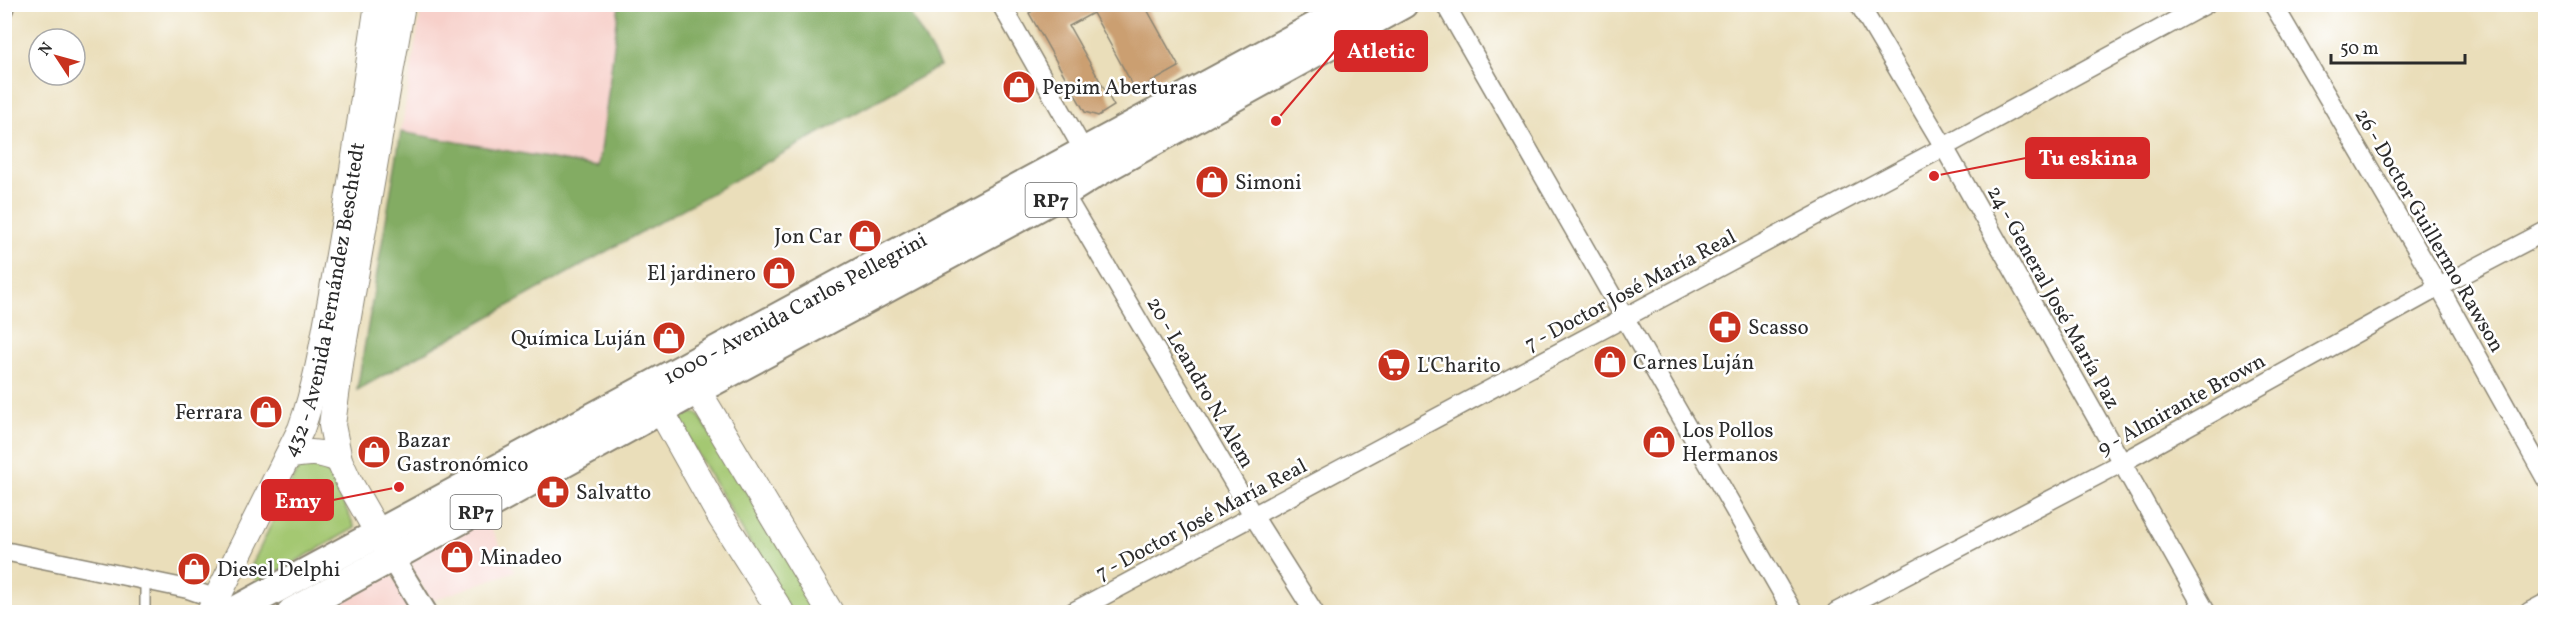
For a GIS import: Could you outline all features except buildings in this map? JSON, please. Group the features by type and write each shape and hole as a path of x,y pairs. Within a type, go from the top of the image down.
{"main road":[{"name":"432 - Avenida Fernández Beschtedt","path":"220,608 308,410 321,355 342,242 378,4"},
{"name":"432 - Avenida Fernández Beschtedt","path":"386,546 339,460 332,425 402,4"},
{"name":"1000 - Avenida Carlos Pellegrini","path":"292,612 386,546 690,379 1057,183 1357,4"},
{"name":"1000 - Avenida Carlos Pellegrini","path":"1090,162 1403,4"},
{"path":"690,379 830,612"},
{"path":"654,399 720,516 781,612"},
{"path":"288,456 310,451 323,453 339,460"},
{"name":"1000 - Avenida Carlos Pellegrini","path":"220,608 386,546"}],"street":[{"path":"4,9 5,4"},
{"path":"1001,4 1090,162"},
{"path":"1445,4 1793,612"},
{"name":"24 - General José María Paz","path":"1859,4 1944,147 2206,612"},
{"name":"7 - Doctor José María Real","path":"1073,612 1254,518 2206,4"},
{"name":"26 - Doctor Guillermo Rawson","path":"2273,4 2439,287 2546,479"},
{"name":"20 - Leandro N. Alem","path":"1057,183 1254,518 1314,612"},
{"name":"9 - Almirante Brown","path":"1836,612 2121,463 2439,287 2546,231"},
{"path":"386,546 425,612"},
{"path":"4,551 188,589 220,608"},
{"path":"2529,612 2546,603"}],"lane":[{"path":"145,580 145,612"}],"shaded area":[{"path":"422,5 619,5 599,168 401,132"},
{"path":"482,513 515,571 431,601 413,570 412,563 416,554"},
{"path":"389,572 418,612 302,612"}],"green space":[{"path":"619,5 905,5 940,66 357,390 401,132 599,167"},
{"path":"691,413 698,414 822,612 790,612 679,422"},
{"path":"323,459 355,528 258,583 250,569 301,462"}],"place":[{"name":"Pepim Aberturas","path":"1019,87"},
{"name":"Atletic","path":"1276,121"},
{"name":"Tu eskina","path":"1934,176"},
{"name":"Simoni","path":"1212,182"},
{"name":"Jon Car","path":"865,236"},
{"name":"El jardinero","path":"779,273"},
{"name":"Scasso","path":"1725,327"},
{"name":"Química Luján","path":"669,338"},
{"name":"Carnes Luján","path":"1610,362"},
{"name":"L'Charito","path":"1394,365"},
{"name":"Ferrara","path":"266,412"},
{"name":"Los Pollos Hermanos","path":"1659,442"},
{"name":"Bazar Gastronómico","path":"374,452"},
{"name":"Emy","path":"399,487"},
{"name":"Salvatto","path":"553,492"},
{"name":"Minadeo","path":"457,557"},
{"name":"Diesel Delphi","path":"194,569"}]}
